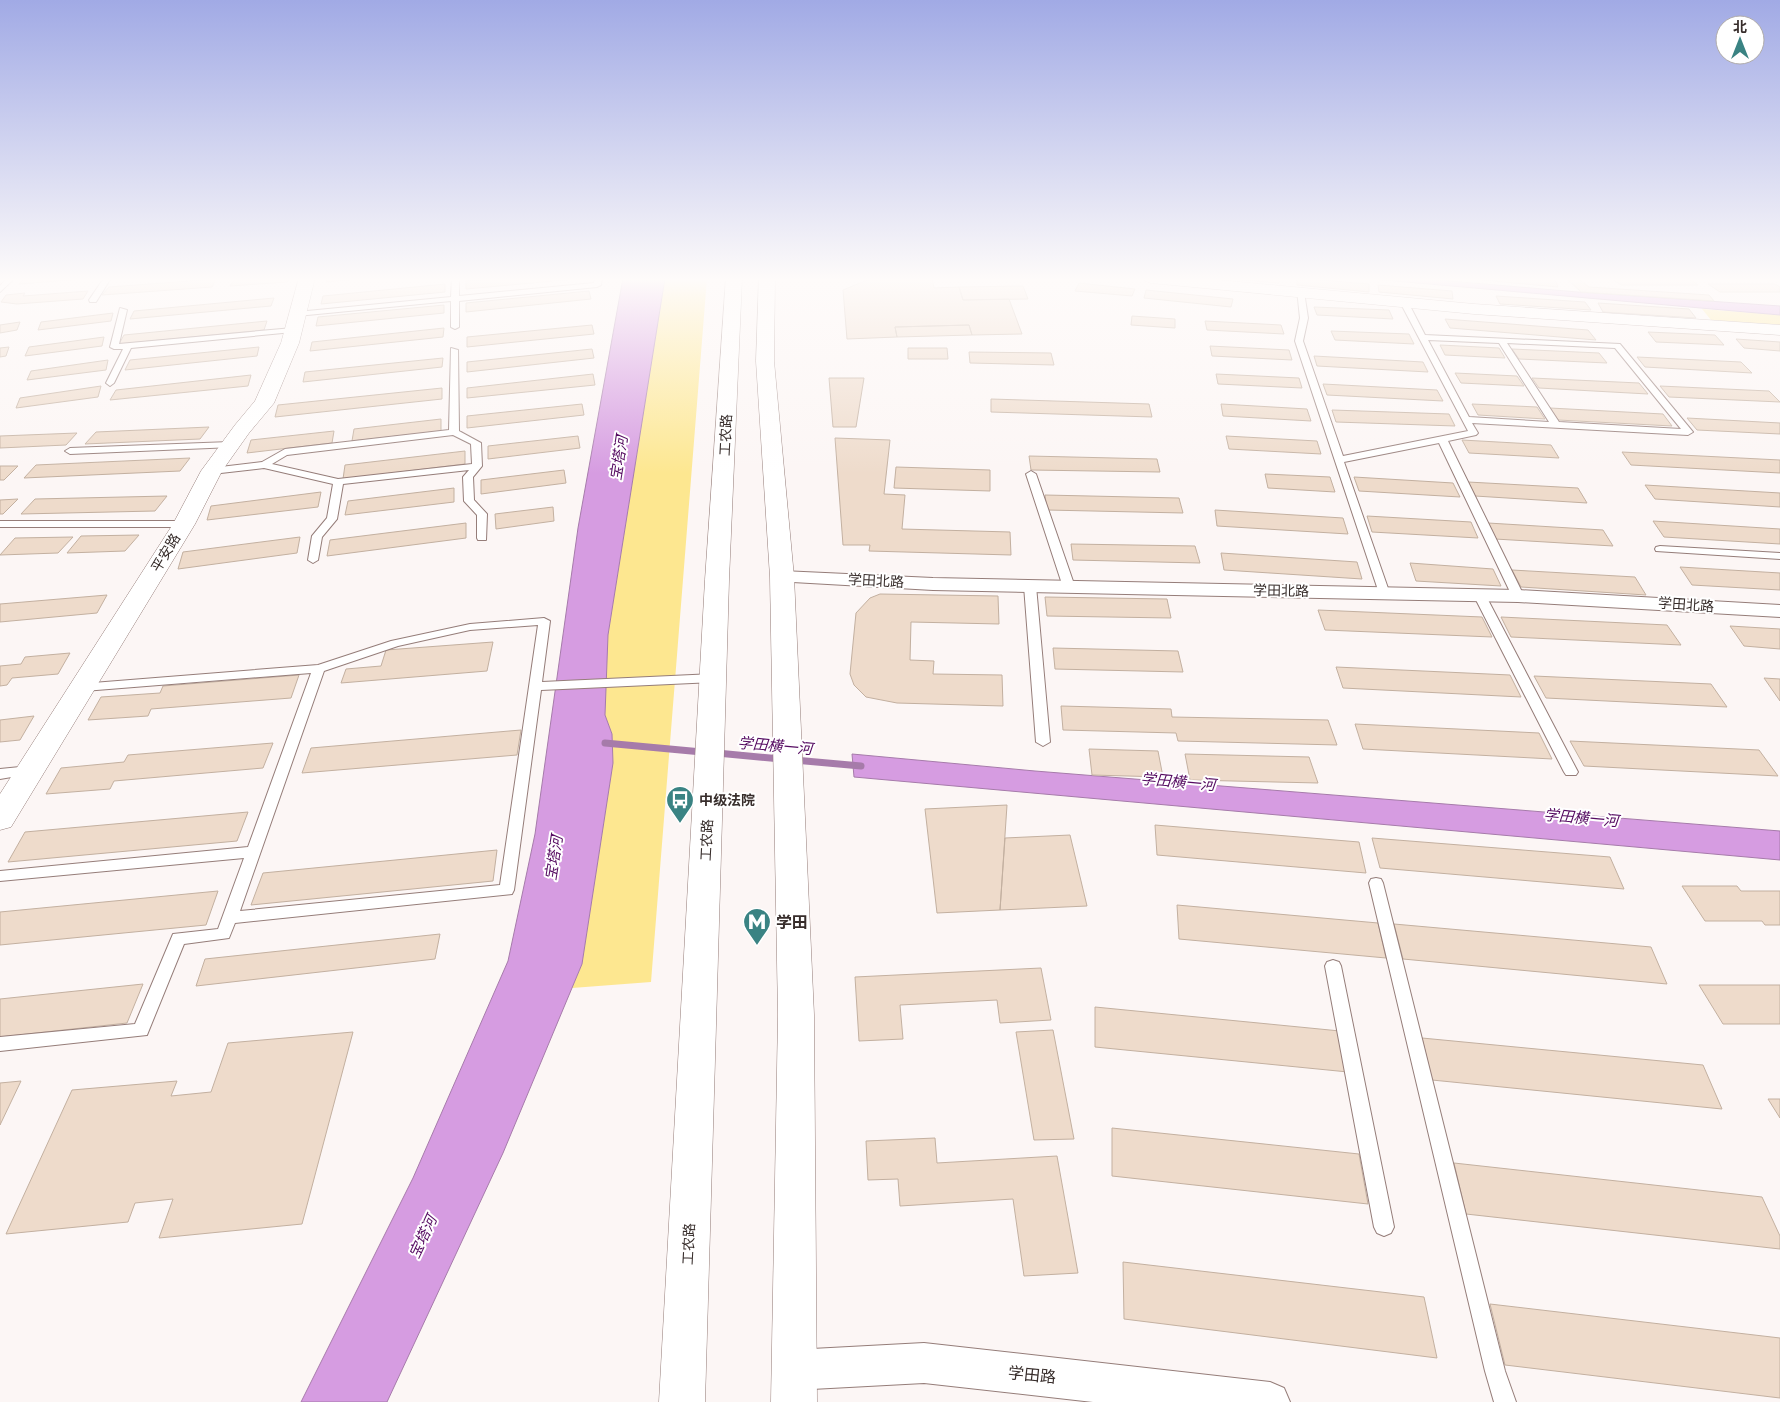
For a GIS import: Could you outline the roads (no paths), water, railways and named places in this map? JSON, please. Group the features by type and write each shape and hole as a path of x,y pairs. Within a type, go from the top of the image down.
{"main road":[{"name":"平安路","path":"0,819 184,524 212,471 230,445 264,404 290,343"},
{"name":"工农路","path":"682,1402 717,580 730,343"},
{"path":"765,343 765,361 782,577 796,1015 794,1386"}],"street":[{"name":"学田北路","path":"782,577 1030,586 1518,596 1780,611"},
{"name":"学田路","path":"794,1386 924,1363 1270,1402"}],"lane":[{"path":"115,343 114,347 146,343"},
{"path":"1300,343 1384,594"},
{"path":"1339,460 1473,433 1425,343"},
{"path":"1503,343 1556,425"},
{"path":"1466,420 1688,432 1617,346 1567,343"},
{"path":"110,383 128,346"},
{"path":"454,350 454,432"},
{"path":"264,465 285,452 454,432 476,443 477,466 468,477 469,501 482,514 482,538"},
{"path":"1442,439 1518,596"},
{"path":"70,451 230,445"},
{"path":"212,471 264,465 338,482 477,466"},
{"path":"1031,474 1069,587"},
{"path":"312,560 317,536 332,518 338,482"},
{"path":"0,524 184,524"},
{"path":"1660,549 1780,556"},
{"path":"1030,586 1043,742"},
{"path":"1480,596 1571,772"},
{"path":"84,687 319,669 395,643 470,627 544,621 541,686 507,890 230,918"},
{"path":"0,1044 141,1030 178,938 224,934 319,669"},
{"path":"541,686 714,678"},
{"path":"0,774 30,770"},
{"path":"0,876 254,852"},
{"path":"1376,883 1495,1371 1505,1402"},
{"path":"1334,966 1384,1227"}],"water":[{"name":"宝塔河","path":"611,343 655,343 608,635 605,715 612,734 613,763 582,964 503,1153 387,1402 301,1402 413,1178 508,961 535,834 578,528"},
{"path":"852,754 1035,771 1780,831 1780,860 854,777"}],"waterway":[{"name":"学田横一河","path":"605,743 702,752"},
{"name":"学田横一河","path":"717,753 781,759"},
{"name":"学田横一河","path":"794,760 861,766"}],"place":[{"name":"中级法院","path":"680,824"},
{"name":"学田","path":"757,946"}]}
